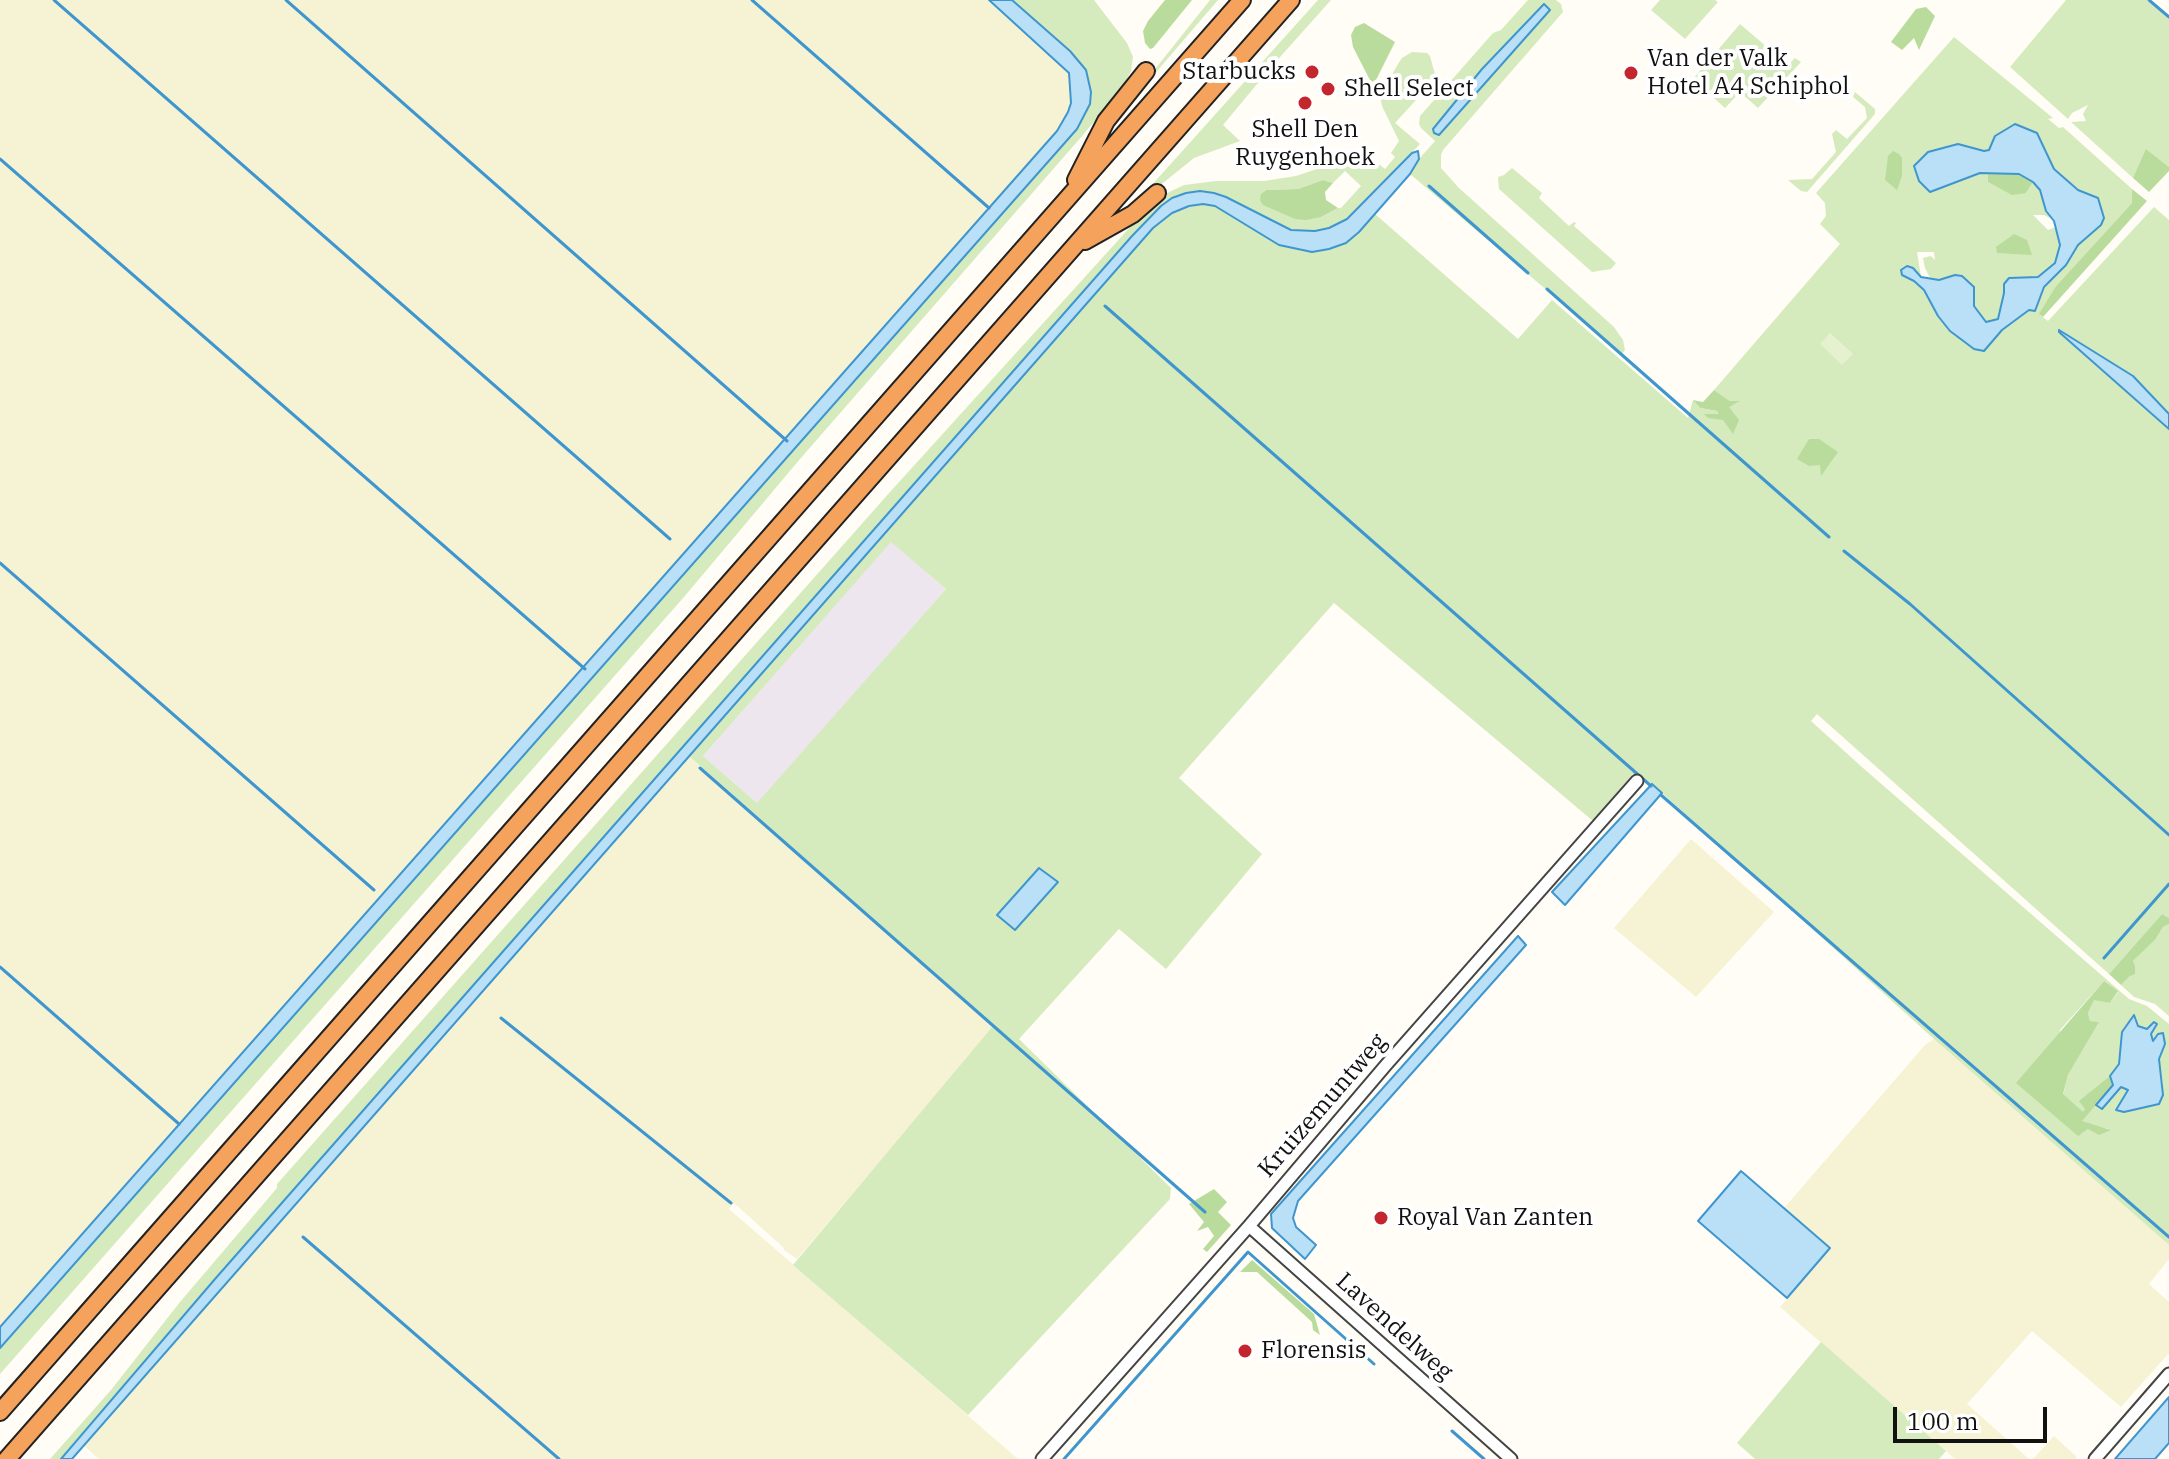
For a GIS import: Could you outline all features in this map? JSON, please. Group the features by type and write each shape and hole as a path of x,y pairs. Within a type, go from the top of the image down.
{"highway":[{"path":"0,1412 1242,0"},
{"path":"7,1459 1291,0"},
{"path":"1064,203 1106,121 1146,71"},
{"path":"1073,247 1133,214 1157,193"}],"street":[{"name":"Kruizemuntweg","path":"1042,1459 1637,781"},
{"name":"Lavendelweg","path":"1249,1226 1511,1459"},
{"path":"2095,1459 2169,1374"}],"shaded area":[{"path":"0,0 989,0 1069,73 1071,103 1057,131 0,1327"},
{"path":"891,541 946,589 758,804 703,756"},
{"path":"689,756 994,1027 797,1259 734,1203 729,1209 1018,1459 99,1459 83,1445"},
{"path":"1691,839 1774,912 1696,997 1614,928"},
{"path":"1934,1039 2169,1245 2169,1259 2149,1284 2169,1302 2169,1353 2121,1407 2032,1331 1967,1404 2029,1459 1955,1459 1780,1307 1830,1248 1784,1208 1925,1045"},
{"path":"2054,1436 2077,1457 2033,1459"}],"green space":[{"path":"1012,0 1094,0 1127,43 1133,57 1131,71 1123,86 684,597 0,1374 0,1348 1077,129 1090,104 1086,70"},
{"path":"1165,0 1192,0 1150,49 1145,43 1143,31"},
{"path":"1210,0 1218,0 1152,77 1152,73"},
{"path":"1318,0 1331,0 1223,125 1240,141 1194,158 1143,199 1141,197"},
{"path":"1528,0 1556,0 1561,4 1563,12 1443,150 1441,168 1459,188 1614,327 1623,340 1625,350 1622,354 1410,174 1435,141 1421,128 1420,116 1493,33 1501,30","holes":["1544,5 1549,10 1440,135 1434,133 1433,128 1482,69"]},
{"path":"1660,0 1718,2 1685,39 1651,10"},
{"path":"2066,0 2147,0 2169,19 2169,167 2147,150 2133,178 2071,122 2086,121 2083,114 2088,105 2072,113 2068,119 2010,67"},
{"path":"1926,7 1935,16 1919,50 1914,38 1902,50 1891,42 1916,9"},
{"path":"1364,23 1395,42 1373,86 1353,47 1351,35 1355,27"},
{"path":"1740,24 1788,65 1795,58 1801,62 1758,108 1740,92 1725,108 1693,79"},
{"path":"1954,37 2053,118 2048,119 2059,128 2063,127 2132,189 2132,203 2056,286 2040,315 2048,321 2154,207 2169,220 2169,414 2133,376 2059,331 2169,429 2169,918 2162,914 2109,974 1817,714 1811,721 2129,999 2147,1006 2169,1024 2169,1245 1934,1039 1652,784 1633,774 1593,821 1334,603 1179,778 1262,854 1166,969 1119,929 1019,1039 1171,1188 1170,1199 968,1415 793,1265 993,1026 689,756 1153,228 1172,213 1189,206 1215,206 1279,245 1346,243 1375,214 1518,339 1552,300 1688,418 1693,400 1700,408 1720,414 1705,414 1723,419 1728,407 1738,402 1730,401 1714,390 1840,244 1820,224 1826,216 1825,203 1816,193","holes":["2037,133 2054,169 2078,190 2098,198 2101,225 2078,245 2066,265 2044,288 2035,311 2030,310 2002,330 1984,351 1938,316 1924,290 1915,281 1913,268 1921,277 1917,252 1934,252 1935,260 1931,256 1923,258 1930,278 1939,280 1955,275 1974,287 1974,306 1986,322 1999,319 2004,284 2039,277 2055,263 2060,245 2056,227 2048,230 2033,215 2044,215 2054,220 2046,211 2040,190 2033,182 2026,193 1989,182 1988,173 1980,173 1930,192 1958,144 1984,151","891,542 946,589 757,803 703,756","2104,981 2118,992 2110,1003 2094,999 2088,1013 2090,1021 2098,1023 2068,1075 2063,1095 2083,1113 2085,1109 2081,1122 2109,1129 2088,1129 2078,1135 2063,1122 2060,1030","2138,1026 2150,1028 2153,1042 2165,1044 2159,1059 2163,1085 2117,1109 2129,1090"]},
{"path":"1412,52 1427,53 1436,78 1395,123 1420,144 1347,219 1329,228 1291,231 1226,197 1200,191 1132,236 215,1279 61,1459 50,1459 111,1390 180,1302 277,1188 277,1184 890,492 1142,214 1161,196 1184,185 1264,181 1296,176 1317,169 1342,152 1385,169 1395,157 1391,153 1399,141 1380,96 1402,58","holes":["1345,171 1361,186 1341,208 1321,217 1267,190 1298,189 1323,180 1333,183"]},
{"path":"1855,92 1875,109 1875,114 1807,192 1801,191 1788,180 1812,179 1836,152 1832,134 1836,130 1847,139 1867,118 1865,107 1853,97"},
{"path":"2146,149 2169,167 2169,171 2149,192 2133,178"},
{"path":"1893,151 1902,158 1902,176 1897,190 1885,180 1888,156"},
{"path":"1512,168 1542,193 1539,198 1569,226 1576,223 1574,226 1616,263 1611,269 1592,272 1499,189 1498,177"},
{"path":"1988,173 2019,174 2033,182 2026,193 2012,195 1988,182"},
{"path":"1323,180 1333,183 1325,192 1326,200 1338,208 1321,217 1295,219 1263,205 1260,200 1261,194 1267,190 1298,189"},
{"path":"2132,189 2147,201 2043,317 2039,314 2056,286 2132,203"},
{"path":"2014,234 2027,240 2032,255 1997,253 1996,247"},
{"path":"1830,333 1853,354 1842,365 1820,344"},
{"path":"1714,390 1730,401 1740,401 1729,407 1739,420 1733,434 1723,420 1708,418 1704,414 1719,414 1717,411 1700,408 1693,400 1703,402"},
{"path":"1809,439 1819,439 1838,452 1821,476 1820,465 1809,466 1797,459"},
{"path":"2162,914 2169,918 2169,924 2133,961 2135,974 2121,985 2109,974"},
{"path":"2169,924 2169,1016 2155,1004 2134,997 2121,985 2130,976 2132,962"},
{"path":"2104,981 2118,991 2110,1003 2094,1000 2088,1013 2090,1021 2099,1022 2068,1075 2063,1094 2083,1112 2085,1109 2079,1101 2110,1076 2113,1085 2082,1121 2111,1130 2099,1135 2088,1129 2078,1136 2016,1083"},
{"path":"1214,1189 1227,1202 1218,1212 1231,1225 1207,1252 1203,1249 1214,1236 1208,1227 1197,1231 1204,1222 1189,1204"},
{"path":"1252,1260 1314,1314 1320,1335 1313,1330 1312,1322 1257,1272 1240,1272"},
{"path":"1821,1342 1946,1451 1939,1459 1755,1459 1737,1443"}],"water":[{"path":"989,0 1012,0 1070,51 1086,70 1090,104 1077,129 0,1348 0,1327 1057,131 1071,103 1069,73"},
{"path":"1544,4 1550,10 1439,135 1434,133 1433,129 1482,69"},
{"path":"2015,124 2037,133 2054,169 2078,190 2098,198 2104,218 2044,287 2035,311 2029,310 2002,330 1984,351 1974,349 1950,331 1924,290 1902,275 1901,270 1907,266 1921,277 1939,280 1962,276 1974,287 1974,306 1986,322 1998,319 2004,284 2009,278 2038,277 2055,263 2060,245 2054,221 2046,211 2040,190 2019,174 1980,173 1930,192 1919,181 1914,166 1928,152 1958,144 1989,150 1995,136"},
{"path":"1418,151 1419,159 1410,174 1359,232 1346,243 1329,249 1312,252 1279,245 1215,206 1203,204 1172,213 1153,228 72,1459 61,1459 215,1279 1161,206 1186,193 1214,193 1291,230 1315,231 1347,219 1412,153"},
{"path":"2059,332 2133,376 2169,414 2169,429"},
{"path":"1652,784 1662,793 1565,905 1552,892"},
{"path":"1039,868 1058,882 1015,930 997,915"},
{"path":"1518,936 1526,945 1298,1201 1293,1218 1296,1227 1316,1245 1305,1259 1272,1228 1271,1214"},
{"path":"2134,1015 2138,1026 2147,1029 2154,1022 2157,1024 2151,1034 2153,1041 2163,1033 2165,1044 2159,1059 2163,1095 2159,1104 2124,1112 2116,1110 2128,1090 2121,1087 2102,1109 2096,1105 2113,1085 2110,1076 2119,1064 2122,1032"},
{"path":"1741,1171 1830,1248 1787,1298 1698,1221"},
{"path":"2169,1397 2169,1443 2155,1459 2115,1459"}],"waterway":[{"path":"54,0 670,539"},
{"path":"286,0 787,441"},
{"path":"752,0 989,208"},
{"path":"2149,0 2169,17"},
{"path":"0,159 585,669"},
{"path":"1429,186 1528,273"},
{"path":"1547,289 1829,537"},
{"path":"1105,306 1651,786"},
{"path":"1844,551 1910,604 2169,835"},
{"path":"0,563 374,890"},
{"path":"700,768 1205,1212"},
{"path":"1661,795 2169,1237"},
{"path":"2104,958 2169,884"},
{"path":"0,967 179,1124"},
{"path":"501,1018 731,1203"},
{"path":"303,1237 559,1459"},
{"path":"1064,1459 1248,1252 1374,1364"},
{"path":"1452,1431 1484,1459"}],"place":[{"name":"Starbucks","path":"1312,72"},
{"name":"Van der Valk Hotel A4 Schiphol","path":"1631,73"},
{"name":"Shell Select","path":"1328,89"},
{"name":"Shell Den Ruygenhoek","path":"1305,103"},
{"name":"Royal Van Zanten","path":"1381,1218"},
{"name":"Florensis","path":"1245,1351"}]}
